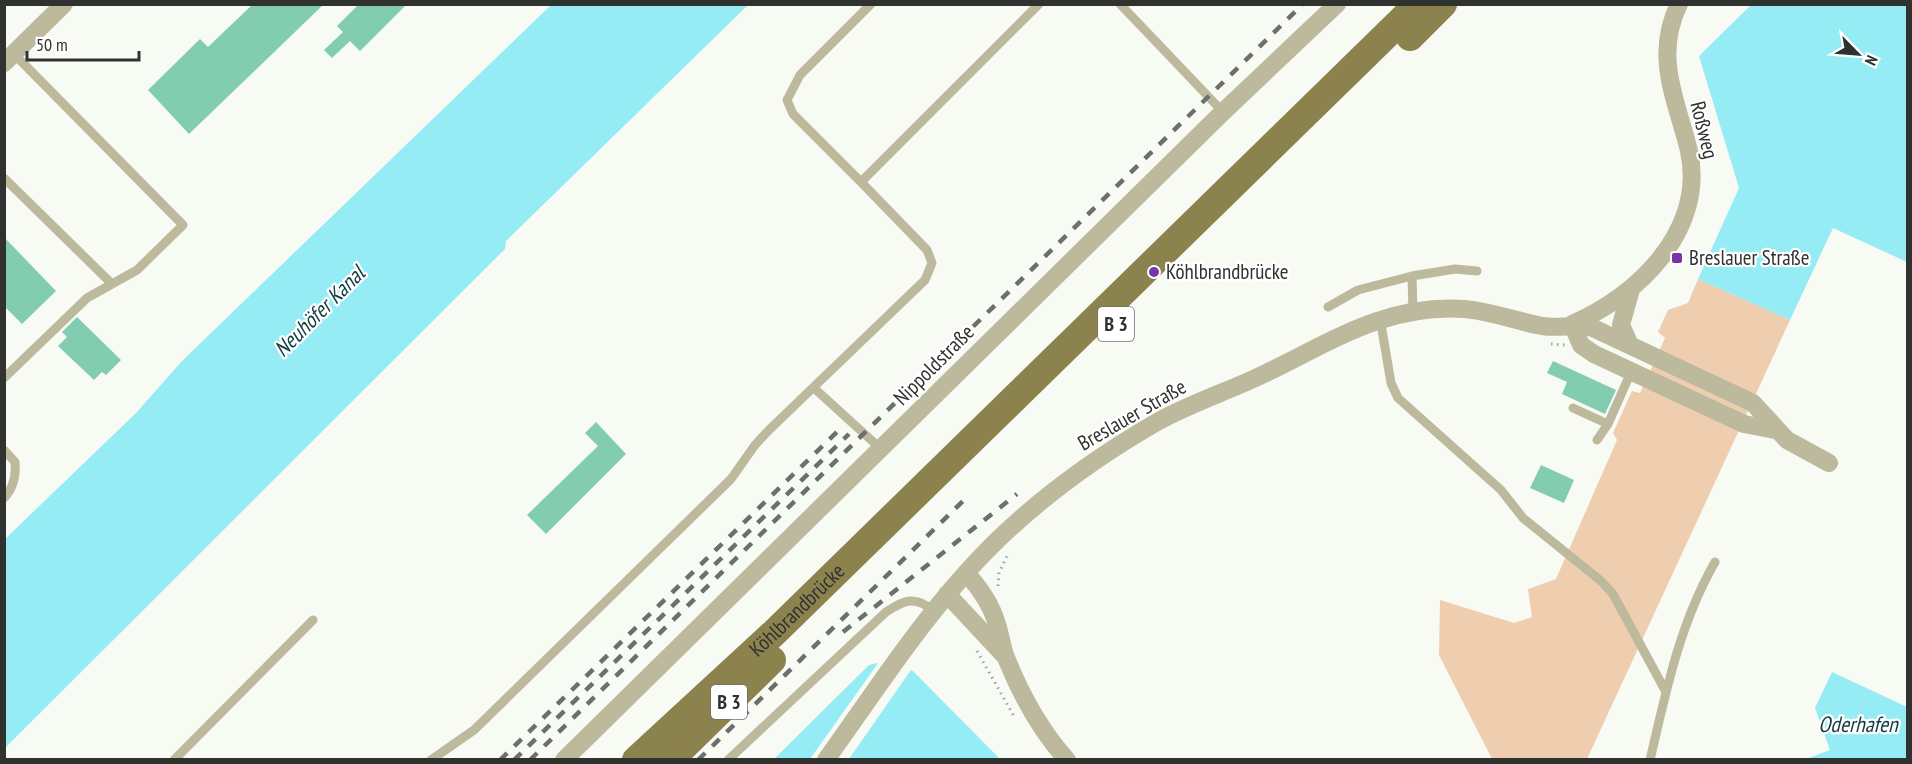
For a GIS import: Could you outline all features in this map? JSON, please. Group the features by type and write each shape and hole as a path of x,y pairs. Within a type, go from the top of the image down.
{"main road":[{"name":"Köhlbrandbrücke","path":"636,759 792,616 1418,4"},
{"name":"Köhlbrandbrücke","path":"670,759 1443,4"}],"street":[{"path":"9,59 64,4"},
{"name":"Nippoldstraße","path":"564,759 1223,112 1337,4"},
{"name":"Roßweg","path":"1572,324 1601,309 1631,289 1652,269 1669,246 1683,219 1690,195 1689,153 1674,107 1667,62 1672,22 1679,4"},
{"path":"1630,345 1621,325 1631,289"},
{"name":"Breslauer Straße","path":"826,759 947,594 1004,534 1050,494 1134,436 1179,411 1250,380 1338,335 1380,318 1413,311 1464,309 1549,327 1572,324 1593,328 1753,403 1775,430 1794,445 1828,463"},
{"name":"Breslauer Straße","path":"1572,324 1579,341 1586,350 1744,424 1775,430"},
{"path":"966,573 979,587 993,612 1006,658 1035,720 1067,759"},
{"path":"947,594 978,624 1006,658"}],"lane":[{"path":"431,759 474,730 731,479 755,446 925,280 932,263 927,250 793,114 787,100 800,75 871,4"},
{"path":"861,182 1039,4"},
{"path":"1120,4 1223,112"},
{"path":"4,378 87,298 137,270 183,225 9,59"},
{"path":"4,178 111,283"},
{"path":"1328,307 1358,290 1412,276 1455,269 1477,271"},
{"path":"1412,276 1413,311"},
{"path":"1380,318 1391,383 1398,398 1501,490 1537,530 1600,580 1613,594 1666,692"},
{"path":"1597,440 1638,375"},
{"path":"814,388 881,449"},
{"path":"1573,408 1608,424"},
{"path":"4,450 15,462 15,476 10,493 4,498"},
{"path":"1650,759 1683,630 1698,592 1715,562"},
{"path":"728,759 886,612 911,599 934,611"},
{"path":"174,759 313,620"}],"path":[{"path":"1544,343 1558,346"},
{"path":"998,594 999,573 1012,549"}],"shaded area":[{"path":"1698,279 1790,320 1587,759 1492,759 1439,655 1440,600 1514,623 1532,617 1528,589 1556,579 1617,440 1613,433 1632,391 1640,393 1665,338 1658,332 1668,310 1688,303"}],"water":[{"path":"1752,4 1907,5 1907,262 1833,228 1790,320 1698,279 1739,188 1699,56"},
{"name":"Neuhöfer Kanal","path":"551,5 748,5 506,241 505,249 5,748 5,539 136,413 182,361"},
{"path":"889,660 913,671 1000,759 773,760 869,665"},
{"name":"Oderhafen","path":"1832,672 1907,707 1907,759 1806,759 1830,750 1815,708"}],"pier":[{"path":"890,657 913,667 849,759 810,759 881,659"}],"building":[{"path":"253,4 324,4 189,134 148,90 200,39 208,47"},
{"path":"359,4 407,4 360,51 350,41 332,58 324,50 343,32 337,26"},
{"path":"4,237 56,291 22,324 4,306"},
{"path":"77,317 121,360 106,375 102,372 94,380 58,346 67,337 62,332"},
{"path":"1553,361 1616,390 1605,414 1562,394 1567,382 1547,373"},
{"path":"596,422 626,454 546,534 527,515 598,446 585,433"},
{"path":"1541,465 1574,480 1564,503 1530,488"}],"railway":[{"path":"530,760 1303,4"},
{"path":"500,760 842,427"},
{"path":"514,760 849,434"},
{"path":"843,632 1017,494"},
{"path":"698,760 964,500"}],"place":[{"name":"Breslauer Straße","path":"1677,258"},
{"name":"Köhlbrandbrücke","path":"1154,272"}]}
